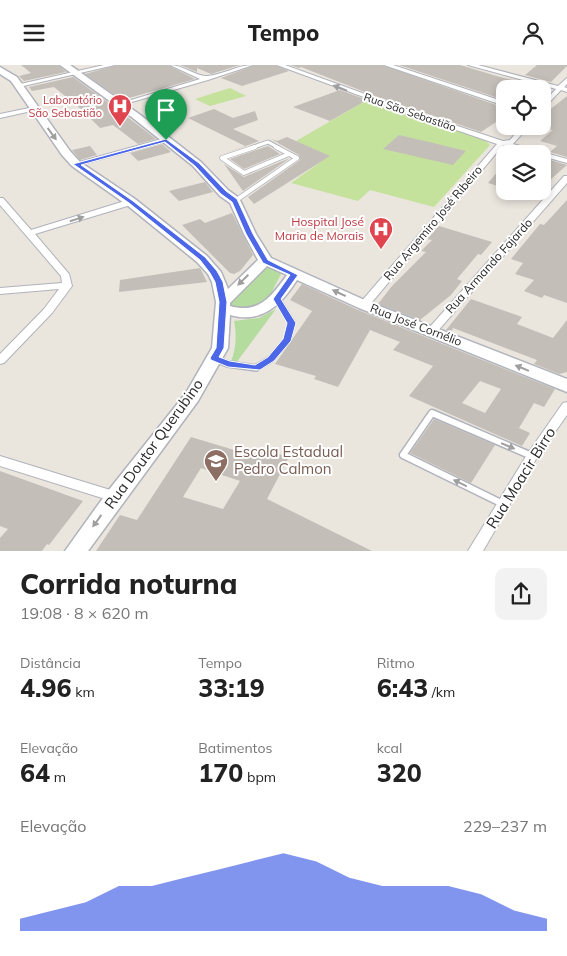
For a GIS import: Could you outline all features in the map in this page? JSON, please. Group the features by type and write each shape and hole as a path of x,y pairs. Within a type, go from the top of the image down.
{"main road":[{"path":"64,65 166,140 197,165 224,193 235,201 250,234 266,261 258,266 223,306 239,315 255,313 268,308 294,275"},
{"name":"Rua Doutor Querubino","path":"0,70 19,85 34,109 76,164 131,202 202,259 219,282 223,306 220,348 192,397 114,497 76,551"},
{"name":"Rua José Cornélio","path":"266,261 364,305 567,386"}],"street":[{"path":"19,85 112,65"},
{"path":"173,65 206,79"},
{"path":"120,105 250,65"},
{"path":"387,65 496,101"},
{"path":"471,65 567,90"},
{"name":"Rua São Sebastião","path":"286,66 400,109 509,145"},
{"path":"551,98 567,80"},
{"path":"0,115 34,109"},
{"name":"Rua Argemiro José Ribeiro","path":"364,305 494,151 502,143 512,142 518,135"},
{"path":"76,164 166,140"},
{"name":"Rua São Sebastião","path":"551,157 567,161"},
{"name":"Rua Armando Fajardo","path":"432,331 567,178"},
{"path":"0,200 66,276 67,286 42,318 0,360"},
{"path":"30,233 131,202"},
{"path":"0,291 67,286"},
{"name":"Rua Moacir Birro","path":"475,551 532,456 567,406"},
{"path":"0,461 114,497"}],"lane":[{"path":"235,201 297,158 268,142 222,158 244,173 289,154"},
{"path":"214,358 228,364 256,368 271,359 288,339 292,323 277,299"},
{"path":"503,504 402,455 432,413 532,456"}],"green space":[{"path":"230,88 246,96 210,106 195,99"},
{"path":"367,100 486,141 490,145 434,207 370,190 358,201 291,183 329,156 296,141"},
{"path":"267,266 278,270 281,274 267,301 260,308 235,310 231,306 230,300"},
{"path":"276,309 236,363 231,362 236,341 234,321 259,318"}],"building":[{"path":"21,65 58,65 66,72 24,81 19,76 31,73"},
{"path":"117,65 168,65 195,79 122,100 85,74"},
{"path":"180,65 240,65 211,74 197,68 197,72"},
{"path":"255,65 275,65 289,71 242,86 221,78"},
{"path":"290,65 382,65 496,105 496,122 481,132 375,96 301,67"},
{"path":"399,65 460,65 513,80 496,80 496,97"},
{"path":"537,65 567,65 551,82 551,80 525,75"},
{"path":"73,77 156,139 138,144 113,125 100,128 81,109 54,87 32,91 29,87"},
{"path":"340,90 367,100 330,121 293,107"},
{"path":"567,96 567,157 551,152 557,146 540,141 547,135 551,135 553,130 551,130 551,109"},
{"path":"214,109 233,118 255,111 258,120 233,129 259,141 219,156 245,146 188,118"},
{"path":"399,135 466,151 453,165 383,149"},
{"path":"287,137 330,156 254,204 248,197 300,160 299,155 271,139 277,141"},
{"path":"162,144 171,152 138,161 130,153"},
{"path":"90,146 97,155 80,160 72,150"},
{"path":"268,146 280,154 244,169 230,159"},
{"path":"290,158 243,191 224,164 244,177"},
{"path":"551,160 567,165 551,179"},
{"path":"496,174 496,185 488,183"},
{"path":"205,182 213,192 179,201 169,191"},
{"path":"567,200 567,303 544,295 542,298 524,291 534,280 515,274 523,263 511,259 540,224 544,225"},
{"path":"232,213 253,255 240,271 234,274 230,273 182,225 200,219 205,223"},
{"path":"439,226 492,242 481,255 478,254 457,279 462,281 451,295 420,320 378,304 392,286 426,252 421,251 432,240 427,239"},
{"path":"200,268 207,282 119,292 120,280"},
{"path":"302,284 358,310 555,389 544,407 534,403 519,428 530,433 522,446 409,396 433,366 393,350 400,342 370,330 338,387 314,379 316,376 275,364 312,311 290,300","holes":["480,381 501,389 485,413 462,403"]},
{"path":"471,299 522,317 517,324 553,338 567,320 567,372 559,374 534,364 537,360 453,328 451,332 446,330"},
{"path":"434,419 495,445 471,483 410,453"},
{"path":"191,437 254,456 259,448 289,457 267,499 372,551 96,551 120,515 137,520","holes":["201,468 240,481 223,509 183,497"]},
{"path":"0,471 83,501 49,545 47,544 42,551 0,551 0,538 8,529 0,526"}],"place":[{"name":"Laboratório São Sebastião","path":"120,127"},
{"name":"Hospital José Maria de Morais","path":"381,250"},
{"name":"Escola Estadual Pedro Calmon","path":"216,482"}],"route":[{"path":"166,140 197,165 224,193 238,204 250,234 266,261 294,275 277,299 292,323 288,339 271,359 256,368 228,364 214,358 220,348 223,302 219,282 202,259 131,202 76,164 166,140"}]}
